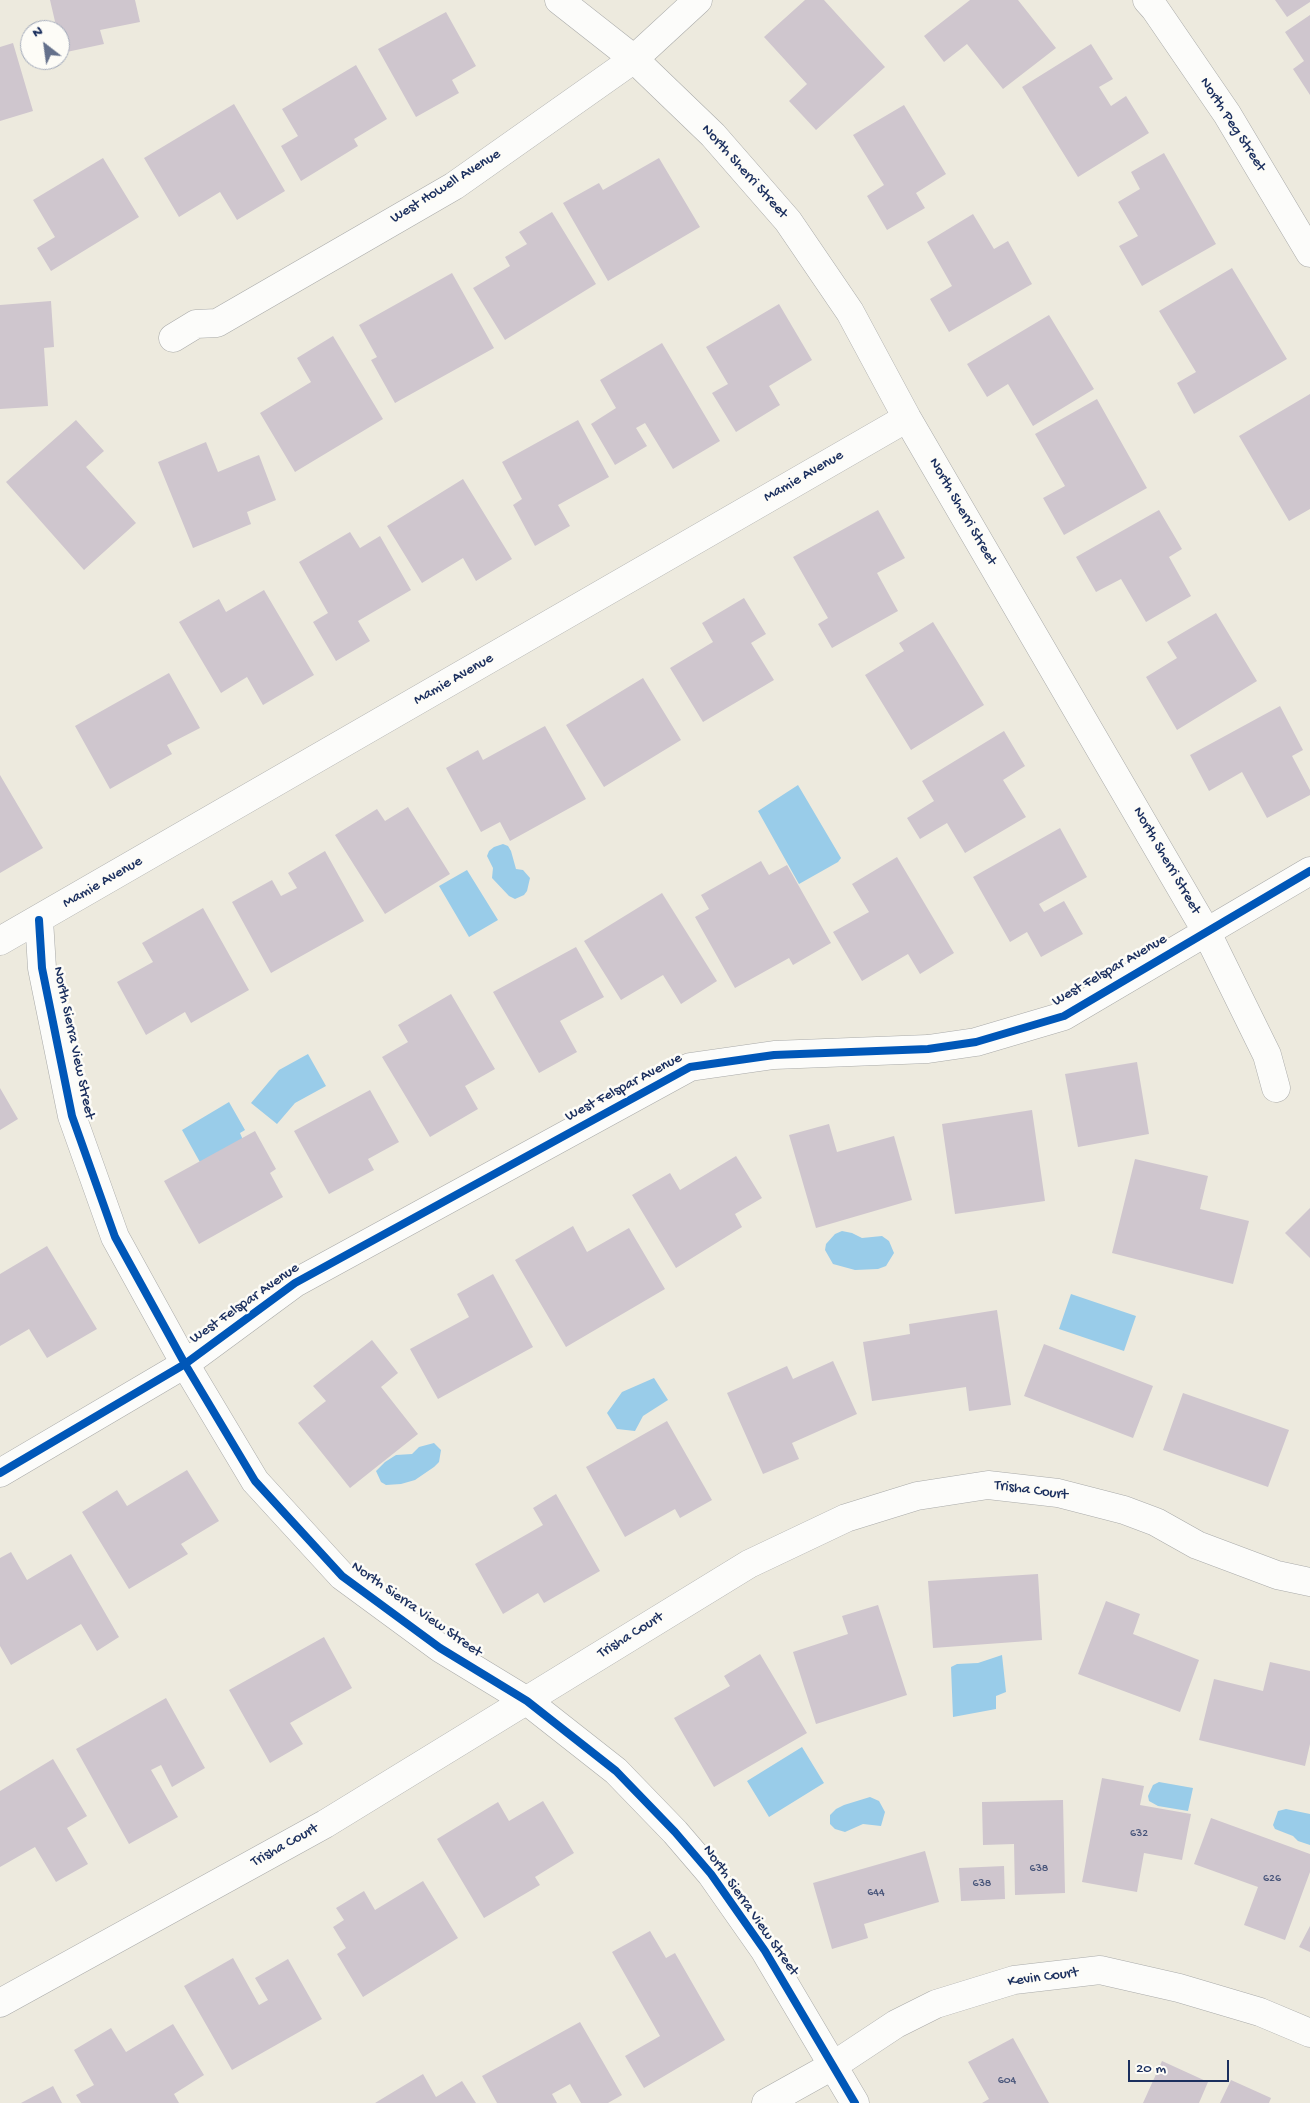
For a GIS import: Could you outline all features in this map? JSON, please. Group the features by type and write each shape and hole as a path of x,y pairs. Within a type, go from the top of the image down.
{"street":[{"name":"North Sherri Street","path":"559,0 634,59 713,135 788,221 850,312 907,418 1206,931 1267,1055 1276,1088"},
{"name":"West Howell Avenue","path":"173,338 196,324 217,323 454,186 634,59 698,0"},
{"name":"North Peg Street","path":"1147,0 1227,114 1310,253"},
{"name":"Mamie Avenue","path":"0,941 907,418"},
{"name":"West Felspar Avenue","path":"0,1473 185,1364 295,1283 690,1067 774,1055 928,1048 976,1042 1064,1016 1310,871"},
{"name":"North Sierra View Street","path":"39,920 43,973 72,1116 115,1237 185,1364 255,1481 342,1576 440,1648 527,1701 616,1771 675,1832 711,1874 765,1951 856,2103"},
{"name":"Trisha Court","path":"0,2004 325,1824 749,1564 846,1518 917,1496 988,1485 1058,1493 1124,1510 1156,1522 1197,1545 1277,1575 1310,1582"},
{"name":"Kevin Court","path":"766,2103 834,2065 896,2024 936,2004 1014,1980 1100,1970 1179,1988 1251,2009 1310,2033"}],"water":[{"path":"798,785 841,858 838,862 799,884 758,811"},
{"path":"503,844 508,846 511,851 516,869 523,870 530,878 527,891 524,895 515,899 509,896 492,878 493,868 487,856 494,847"},
{"path":"467,870 498,920 469,937 439,886"},
{"path":"308,1054 326,1086 295,1103 277,1124 251,1103 279,1070"},
{"path":"229,1102 245,1130 240,1133 243,1140 201,1164 182,1130"},
{"path":"842,1231 862,1238 882,1236 889,1241 894,1253 886,1266 878,1269 855,1270 833,1264 825,1250 826,1244 835,1234"},
{"path":"1071,1294 1136,1316 1124,1351 1059,1329"},
{"path":"654,1378 668,1400 643,1416 635,1431 617,1429 607,1413 622,1392"},
{"path":"434,1443 441,1450 439,1462 434,1467 415,1480 401,1484 386,1485 381,1482 376,1471 385,1462 396,1455 412,1454 419,1447"},
{"path":"1002,1655 1006,1692 996,1696 996,1709 953,1717 951,1667 957,1664 978,1663"},
{"path":"802,1747 824,1783 769,1817 747,1781"},
{"path":"1159,1782 1193,1788 1188,1811 1158,1806 1149,1801 1148,1796 1153,1785"},
{"path":"870,1797 879,1801 885,1812 881,1826 863,1824 845,1832 835,1829 830,1824 830,1815 836,1809"},
{"path":"1286,1809 1310,1814 1310,1845 1275,1829 1273,1825 1278,1811"}],"building":[{"path":"50,0 135,0 140,22 100,30 104,44 70,51 70,20 55,20"},
{"path":"805,0 824,0 885,67 816,130 789,101 807,84 764,37"},
{"path":"970,0 1018,0 1056,48 1003,89 967,44 944,62 924,36"},
{"path":"1275,0 1310,0 1310,2 1287,17"},
{"path":"446,12 476,66 452,80 459,93 416,117 378,49"},
{"path":"1310,15 1310,95 1293,69 1304,61 1285,32"},
{"path":"13,43 33,111 0,121 0,47"},
{"path":"1091,44 1113,79 1099,87 1111,106 1126,96 1149,133 1078,177 1022,87"},
{"path":"356,65 387,119 354,139 358,146 301,181 281,146 298,136 282,109"},
{"path":"234,104 285,191 237,220 220,192 179,217 144,158"},
{"path":"904,105 946,174 916,193 925,208 887,230 867,196 884,185 853,135"},
{"path":"1164,153 1216,244 1142,286 1119,246 1138,236 1118,202 1140,189 1131,172"},
{"path":"103,158 139,217 51,271 37,248 55,237 33,200"},
{"path":"659,158 700,227 608,281 563,203 599,183 603,190"},
{"path":"552,212 596,284 505,340 473,288 510,266 505,257 527,244 519,232"},
{"path":"973,214 994,249 1008,241 1032,284 949,332 930,299 952,286 927,242"},
{"path":"1232,268 1287,359 1194,414 1177,383 1196,372 1159,311"},
{"path":"452,273 494,348 395,403 371,360 377,357 359,325"},
{"path":"51,301 54,347 44,348 48,406 0,409 0,305"},
{"path":"779,304 812,360 769,386 780,405 736,432 712,393 728,384 706,347"},
{"path":"1049,315 1094,389 1033,426 1008,384 987,397 967,364"},
{"path":"333,336 383,419 295,472 260,413 311,382 297,358"},
{"path":"662,343 720,441 673,469 645,423 636,428 647,446 615,465 591,424 616,408 600,380"},
{"path":"1310,394 1310,509 1289,521 1239,436"},
{"path":"1097,399 1147,488 1064,535 1043,498 1065,486 1035,434"},
{"path":"76,420 104,451 86,467 136,523 84,570 6,482"},
{"path":"578,420 609,477 558,505 570,526 535,546 513,505 522,499 502,462"},
{"path":"206,442 218,472 259,455 276,500 247,512 251,524 193,548 158,462"},
{"path":"463,479 512,559 476,581 463,558 422,583 387,526"},
{"path":"878,510 905,558 877,573 898,611 832,648 818,624 828,618 793,557"},
{"path":"1159,510 1182,549 1169,557 1191,596 1146,622 1121,579 1096,592 1076,557"},
{"path":"350,532 360,548 380,536 411,590 358,621 370,641 336,661 313,622 328,613 299,562"},
{"path":"264,590 314,675 263,705 247,677 221,693 179,622 219,599 226,612"},
{"path":"744,598 766,634 751,643 774,680 703,722 670,668 713,642 702,623"},
{"path":"1216,613 1257,681 1177,730 1146,677 1177,658 1167,642"},
{"path":"933,622 984,705 911,750 865,675 904,651 899,643"},
{"path":"169,673 200,728 167,745 172,754 110,789 75,726"},
{"path":"643,678 681,740 604,787 566,725"},
{"path":"1280,706 1303,750 1292,756 1310,790 1310,795 1267,818 1242,772 1209,791 1190,755"},
{"path":"545,726 586,799 510,841 500,822 481,832 446,768 478,750 483,760"},
{"path":"1004,731 1025,766 1003,780 1026,817 965,853 947,823 920,839 907,818 934,801 922,781"},
{"path":"0,775 43,848 0,873"},
{"path":"408,807 450,874 385,914 335,835 377,809 385,821"},
{"path":"1060,828 1087,877 1039,904 1044,912 1064,901 1083,934 1041,957 1027,932 1010,942 973,877"},
{"path":"325,851 364,921 271,973 232,902 272,880 281,896 297,888 288,873"},
{"path":"897,857 954,953 920,974 908,954 862,981 833,932 869,912 852,884"},
{"path":"761,861 769,875 787,865 831,943 793,965 789,958 735,988 695,917 709,909 701,895"},
{"path":"662,893 717,981 681,1004 663,975 621,1000 584,941"},
{"path":"203,908 249,990 191,1023 185,1012 146,1035 117,982 153,962 142,943"},
{"path":"576,947 604,997 560,1021 577,1052 539,1073 493,992"},
{"path":"451,994 495,1069 465,1086 478,1109 430,1137 382,1057 408,1042 398,1025"},
{"path":"1137,1062 1149,1134 1078,1147 1065,1074"},
{"path":"0,1088 18,1119 0,1130"},
{"path":"370,1090 399,1142 368,1159 374,1170 329,1194 294,1131"},
{"path":"1032,1110 1045,1201 955,1214 942,1124"},
{"path":"829,1124 837,1152 894,1136 912,1200 816,1228 789,1135"},
{"path":"255,1131 276,1169 270,1173 283,1197 199,1244 164,1181"},
{"path":"736,1156 762,1198 735,1214 742,1227 676,1268 632,1195 670,1173 680,1190"},
{"path":"1135,1159 1208,1176 1200,1209 1249,1221 1233,1284 1112,1253"},
{"path":"1310,1208 1310,1258 1285,1233"},
{"path":"573,1226 587,1252 629,1228 665,1289 566,1347 515,1260"},
{"path":"47,1246 97,1329 47,1358 29,1329 0,1346 0,1274"},
{"path":"493,1274 533,1347 438,1399 410,1349 469,1317 457,1294"},
{"path":"997,1310 1011,1405 969,1411 966,1387 872,1401 863,1342 910,1334 909,1324"},
{"path":"372,1340 398,1373 381,1387 418,1434 350,1488 298,1423 326,1401 313,1386"},
{"path":"1044,1344 1153,1386 1133,1438 1024,1396"},
{"path":"833,1361 857,1414 792,1443 799,1459 763,1474 727,1393 787,1366 793,1379"},
{"path":"1183,1393 1289,1430 1268,1487 1163,1450"},
{"path":"667,1421 712,1500 680,1518 675,1509 625,1537 586,1467"},
{"path":"187,1470 219,1521 181,1544 188,1554 129,1589 82,1512 117,1490 127,1506"},
{"path":"556,1494 600,1571 544,1603 538,1593 503,1614 475,1564 543,1525 533,1508"},
{"path":"11,1552 27,1580 71,1554 119,1637 97,1651 81,1624 11,1665 0,1646 0,1558"},
{"path":"1038,1574 1042,1640 933,1648 928,1581"},
{"path":"1106,1601 1140,1614 1133,1634 1199,1660 1180,1712 1078,1674"},
{"path":"878,1605 907,1695 816,1724 793,1652 848,1634 842,1616"},
{"path":"324,1637 352,1688 290,1723 303,1744 270,1763 229,1690"},
{"path":"760,1654 807,1733 714,1787 674,1718 730,1686 724,1676"},
{"path":"1270,1662 1310,1671 1310,1744 1305,1766 1199,1740 1214,1679 1263,1691"},
{"path":"166,1698 205,1768 172,1787 161,1765 151,1770 178,1817 129,1844 76,1749"},
{"path":"53,1759 87,1816 67,1828 88,1864 56,1882 35,1847 0,1867 0,1791"},
{"path":"1102,1778 1144,1786 1140,1805 1191,1814 1182,1860 1144,1853 1137,1892 1082,1882"},
{"path":"1063,1800 1065,1893 1015,1895 1014,1844 983,1845 982,1802"},
{"path":"543,1801 574,1853 535,1877 540,1885 484,1918 437,1839 498,1802 509,1821"},
{"path":"1211,1818 1310,1854 1310,1872 1285,1940 1244,1925 1258,1887 1194,1864"},
{"path":"925,1851 939,1902 864,1924 868,1938 832,1949 813,1883"},
{"path":"1004,1866 1005,1899 961,1901 959,1868"},
{"path":"423,1881 458,1938 363,1997 337,1954 346,1948 333,1927 344,1920 336,1908 364,1891 375,1910"},
{"path":"1310,1926 1310,1952 1299,1947"},
{"path":"650,1931 666,1958 675,1953 725,2040 644,2088 625,2056 660,2036 612,1952"},
{"path":"233,1958 259,2005 268,2000 255,1978 288,1959 322,2019 232,2070 184,1986"},
{"path":"580,2022 622,2095 608,2103 581,2103 570,2084 552,2094 557,2103 497,2103 482,2076"},
{"path":"173,2024 204,2075 174,2094 179,2103 81,2103 76,2095 94,2085 74,2050 111,2028 126,2052"},
{"path":"1013,2038 1049,2103 982,2103 989,2099 968,2062"},
{"path":"1162,2061 1208,2082 1199,2103 1143,2103"},
{"path":"423,2074 436,2097 462,2081 476,2103 375,2103"},
{"path":"1231,2080 1271,2098 1269,2103 1220,2103"},
{"path":"53,2086 62,2103 21,2103"}],"cycle path":[{"path":"0,1473 185,1364 295,1283 690,1067 774,1055 928,1049 976,1042 1064,1016 1310,871"},
{"path":"39,920 42,968 72,1116 115,1237 185,1364 255,1481 342,1576 440,1648 527,1701 616,1771 675,1832 711,1874 765,1951 855,2103"}]}
